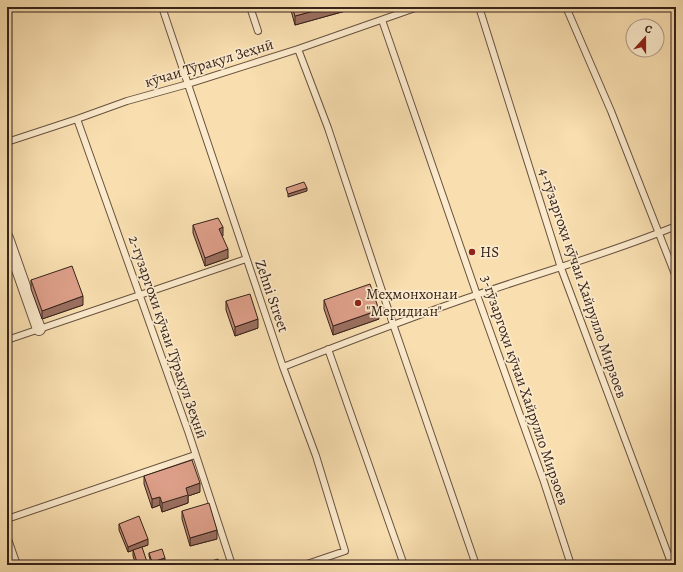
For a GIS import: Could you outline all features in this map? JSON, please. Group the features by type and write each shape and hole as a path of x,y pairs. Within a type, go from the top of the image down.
{"street":[{"path":"7,238 11,263 39,329"}],"lane":[{"name":"Zehni Street","path":"162,7 246,259 316,456 345,551 304,565"},
{"path":"250,7 258,31"},
{"name":"кӯчаи Тӯрақул Зеҳнӣ","path":"7,142 127,101 188,84 298,49 418,7"},
{"name":"4-гӯзаргоҳи кӯчаи Хайрулло Мирзоев","path":"479,7 561,268 672,565"},
{"path":"566,7 611,111 676,277"},
{"name":"3-гӯзаргоҳи кӯчаи Хайрулло Мирзоев","path":"382,20 572,565"},
{"path":"298,49 328,128 393,324 476,565"},
{"name":"2-гузаргохи кӯчаи Тӯрақул Зеҳнӣ","path":"77,119 189,434 232,565"},
{"path":"283,366 393,324 561,268 676,226"},
{"path":"7,340 246,259"},
{"path":"328,349 404,565"},
{"path":"7,519 195,455"},
{"path":"7,536 17,565"}],"building":[{"path":"292,7 329,7 295,16"},
{"path":"304,182 307,188 288,194 286,188"},
{"path":"218,218 223,227 219,229 228,249 205,258 193,225"},
{"path":"72,266 83,296 42,311 31,280"},
{"path":"370,284 379,310 333,326 324,300"},
{"path":"250,294 258,319 235,327 226,301"},
{"path":"192,460 200,483 186,488 188,495 162,503 160,497 152,499 144,476"},
{"path":"209,503 217,530 190,538 182,511"},
{"path":"139,516 148,539 128,547 119,524"},
{"path":"7,536 11,545 7,546"},
{"path":"142,547 148,565 138,565 133,550"},
{"path":"162,549 165,558 152,562 149,553"},
{"path":"218,559 220,565 198,565"}],"place":[{"name":"HS","path":"472,252"},
{"name":"Меҳмонхонаи \"Меридиан\"","path":"358,303"}]}
